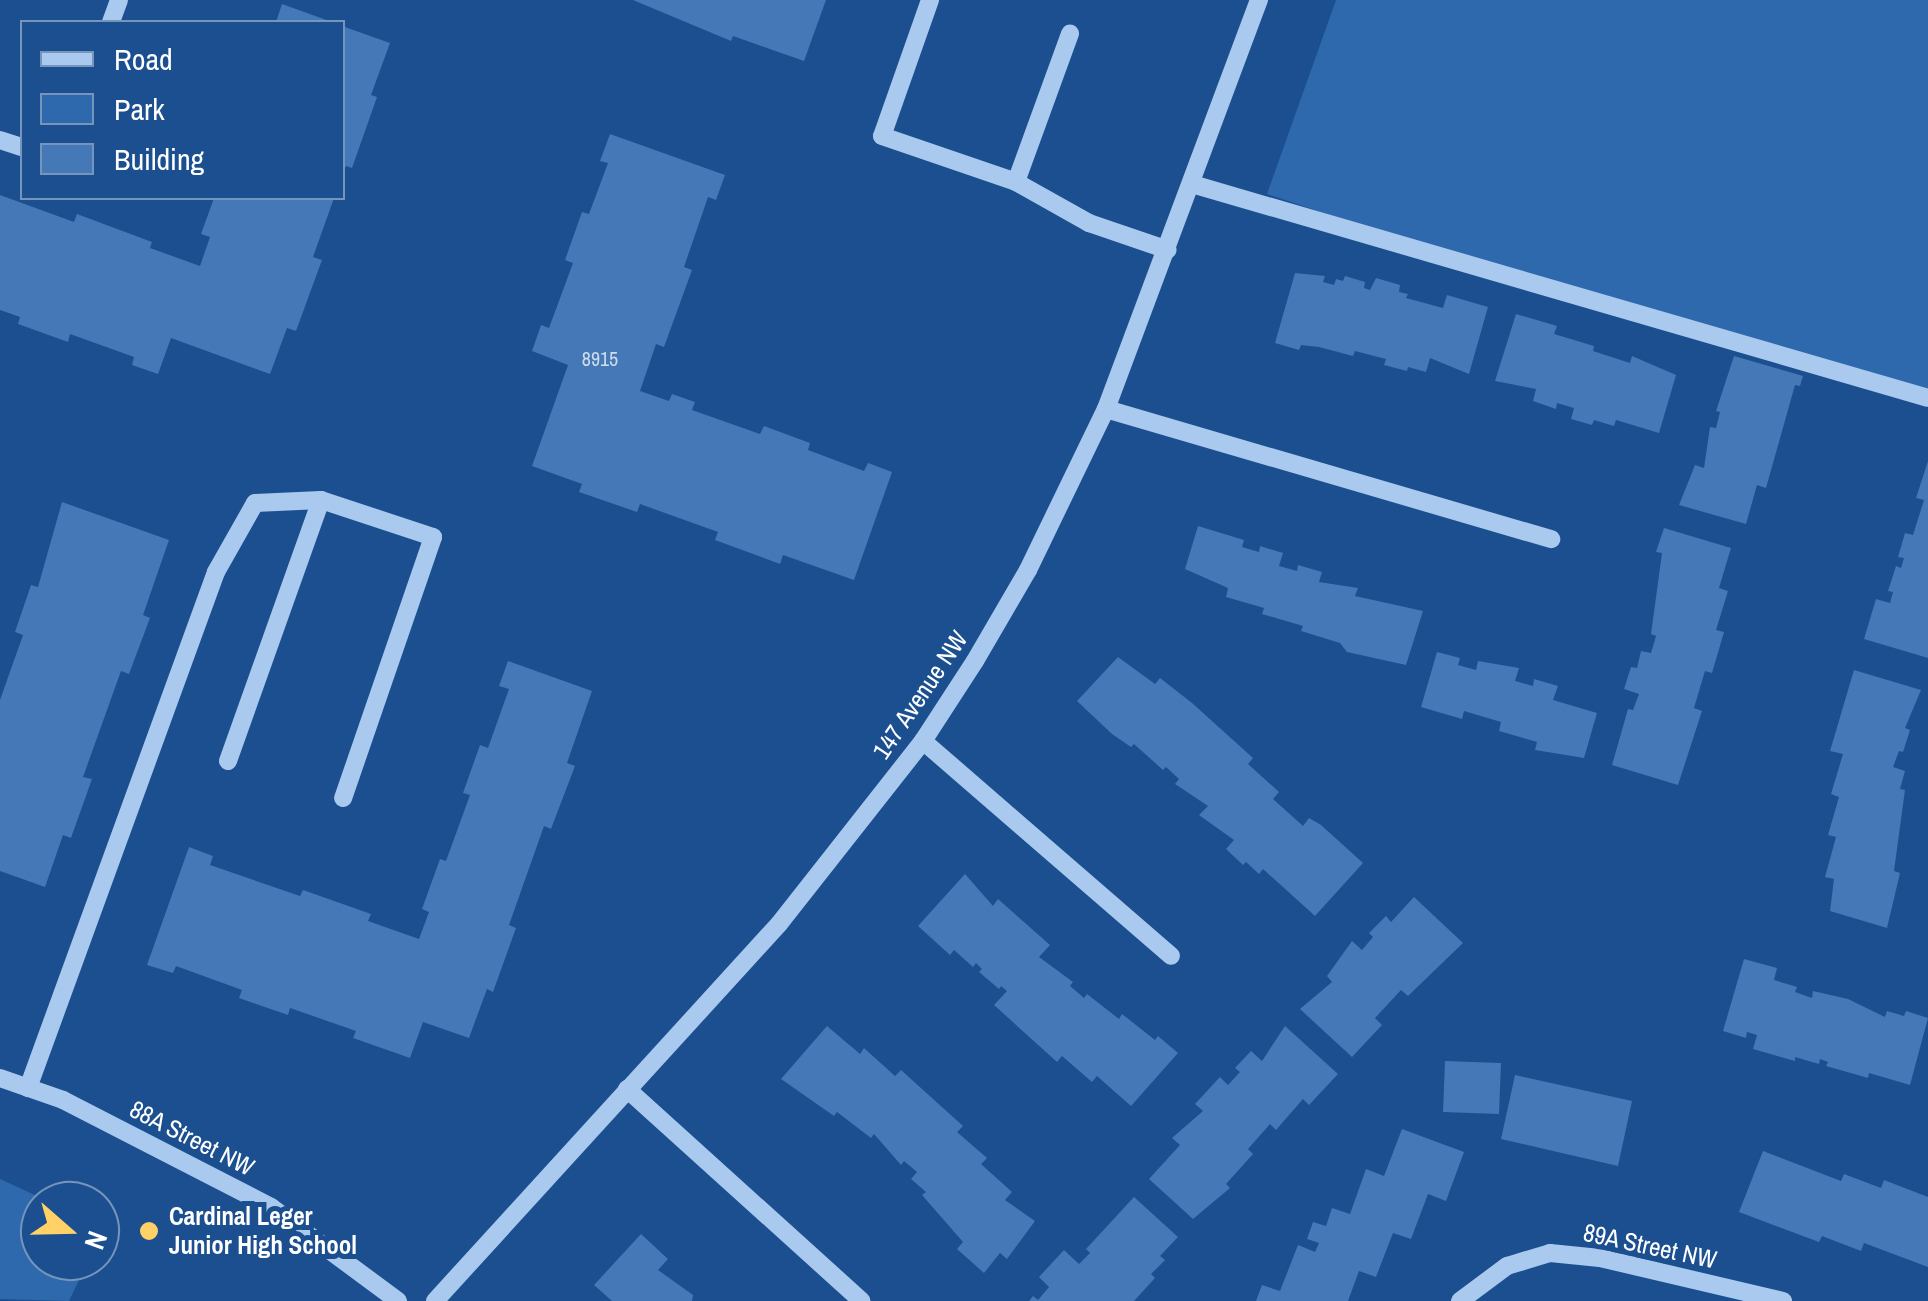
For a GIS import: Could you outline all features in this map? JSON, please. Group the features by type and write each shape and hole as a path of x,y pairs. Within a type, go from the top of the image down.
{"street":[{"path":"930,0 882,136 1016,182 1089,223 1168,250"},
{"name":"147 Avenue NW","path":"435,1301 779,924 923,741 1028,570 1106,409 1259,0"},
{"path":"1016,182 1070,34"},
{"path":"1192,184 1928,398"},
{"path":"1106,409 1551,539"},
{"path":"228,761 320,500"},
{"path":"28,1088 216,572 255,503 320,500 433,537 342,798"},
{"path":"923,741 1171,956"},
{"name":"88A Street NW","path":"0,1078 63,1100 271,1207 398,1301"},
{"path":"627,1090 862,1301"},
{"name":"89A Street NW","path":"1460,1301 1507,1266 1550,1254 1575,1254 1783,1301"}],"green space":[{"path":"1336,0 1928,0 1928,401 1699,338 1267,194"},
{"path":"0,1179 20,1188 20,1281 78,1281 69,1301 0,1299"}],"building":[{"path":"633,0 826,0 804,61 733,36 731,41"},
{"path":"282,4 326,20 277,20"},
{"path":"345,27 390,43 371,95 377,97 352,168 346,166"},
{"path":"610,134 725,175 716,200 708,197 684,267 692,270 664,347 656,344 640,391 669,401 672,394 695,402 692,410 760,434 764,426 810,443 808,450 864,471 868,463 892,472 854,580 783,555 780,564 715,540 718,532 640,504 637,512 579,492 582,484 532,466 568,365 532,351 541,325 549,328 573,263 565,260 582,212 589,214 608,163 600,161"},
{"path":"0,195 74,222 77,214 152,242 150,248 200,266 210,237 201,234 213,200 333,200 313,257 322,260 296,331 287,328 270,374 171,338 158,374 132,365 134,357 70,334 68,342 18,324 20,317 0,310"},
{"path":"1295,273 1325,276 1323,282 1334,285 1336,279 1343,281 1345,276 1365,282 1364,288 1370,290 1376,278 1400,285 1399,292 1408,294 1406,298 1443,308 1447,295 1488,307 1469,374 1430,358 1426,372 1408,367 1407,371 1384,365 1386,359 1355,351 1353,356 1319,347 1301,345 1299,350 1275,343"},
{"path":"1516,314 1557,326 1554,334 1594,346 1593,351 1630,363 1632,356 1676,375 1659,433 1616,420 1614,426 1571,419 1574,408 1557,403 1556,409 1533,401 1536,389 1495,381"},
{"path":"1734,356 1803,376 1800,386 1795,385 1766,488 1757,485 1746,524 1679,505 1695,465 1704,468 1710,427 1716,428 1720,412 1716,411"},
{"path":"1928,461 1928,658 1864,639 1876,599 1890,603 1893,592 1888,591 1896,566 1901,568 1904,558 1898,557 1905,533 1913,535 1924,500 1916,498"},
{"path":"62,502 169,540 143,615 150,618 129,674 121,671 83,777 92,779 71,838 63,835 45,887 0,871 0,700 23,635 15,632 31,585 38,587"},
{"path":"1198,526 1244,540 1242,547 1259,552 1260,546 1283,553 1279,566 1297,571 1298,565 1322,572 1319,582 1358,588 1355,596 1423,611 1406,665 1347,652 1340,643 1301,631 1303,626 1262,614 1264,608 1226,597 1228,588 1185,569"},
{"path":"1664,528 1731,548 1719,588 1728,591 1716,630 1724,632 1712,673 1705,671 1694,708 1702,711 1678,785 1612,765 1628,709 1633,710 1639,694 1624,689 1631,667 1637,668 1641,651 1651,653 1656,636 1651,634 1662,553 1656,552"},
{"path":"1437,652 1460,658 1458,665 1476,670 1478,661 1519,668 1515,681 1533,686 1534,679 1558,686 1553,700 1597,713 1584,758 1535,750 1537,742 1499,731 1501,722 1464,711 1462,719 1421,707"},
{"path":"1118,657 1155,684 1160,678 1192,703 1253,758 1248,764 1279,792 1273,799 1303,826 1309,818 1321,825 1363,863 1315,916 1263,869 1259,874 1226,849 1234,840 1199,815 1208,806 1175,784 1179,779 1166,767 1163,770 1134,744 1131,747 1112,734 1077,701"},
{"path":"508,661 592,691 567,763 575,766 551,829 544,826 509,925 516,928 493,992 487,989 469,1038 423,1022 410,1058 353,1038 356,1031 290,1008 288,1015 239,998 242,990 176,966 173,973 147,965 189,847 213,856 210,865 300,896 303,890 371,914 368,921 419,939 429,912 422,909 440,859 446,861 470,795 463,793 480,745 488,748 509,689 499,686"},
{"path":"1854,670 1921,690 1905,728 1910,730 1903,752 1899,751 1893,767 1905,771 1900,789 1905,790 1894,871 1900,873 1887,928 1830,911 1834,879 1825,877 1836,837 1828,835 1839,797 1831,794 1843,754 1830,751"},
{"path":"965,874 993,906 998,899 1050,945 1039,957 1073,982 1070,986 1084,998 1087,994 1119,1019 1122,1014 1178,1053 1131,1106 1097,1076 1092,1082 1062,1056 1057,1062 994,1005 1007,991 979,972 982,969 976,963 973,967 954,950 950,955 918,926"},
{"path":"1414,897 1463,943 1408,996 1401,990 1375,1018 1382,1025 1352,1057 1300,1009 1332,982 1327,976 1352,941 1362,950 1373,937 1369,933 1386,916 1391,922"},
{"path":"1744,959 1777,968 1774,980 1797,987 1795,992 1812,998 1813,991 1848,999 1885,1017 1887,1011 1904,1016 1906,1011 1928,1018 1910,1085 1826,1066 1828,1062 1820,1059 1819,1064 1795,1057 1795,1061 1753,1049 1757,1035 1747,1032 1746,1038 1723,1031"},
{"path":"827,1026 860,1054 864,1048 895,1076 901,1070 963,1126 957,1132 987,1158 981,1164 1012,1192 1005,1200 1035,1221 1007,1259 1000,1253 984,1273 957,1249 963,1242 922,1195 926,1192 911,1179 917,1172 904,1161 901,1165 874,1134 871,1138 837,1112 834,1116 781,1079"},
{"path":"1285,1026 1338,1074 1309,1105 1303,1099 1276,1130 1270,1124 1248,1149 1253,1154 1226,1184 1230,1188 1193,1219 1149,1179 1180,1145 1172,1138 1203,1111 1195,1104 1220,1077 1228,1085 1240,1072 1235,1068 1251,1051 1262,1061"},
{"path":"1445,1061 1501,1063 1499,1114 1443,1112"},
{"path":"1515,1075 1632,1101 1618,1166 1501,1139"},
{"path":"1402,1129 1464,1152 1446,1201 1428,1194 1411,1239 1393,1233 1376,1277 1359,1271 1348,1301 1256,1301 1262,1285 1280,1291 1298,1245 1315,1252 1319,1243 1307,1239 1313,1222 1326,1226 1332,1208 1350,1214 1366,1169 1384,1176"},
{"path":"1763,1151 1841,1181 1844,1174 1881,1188 1884,1180 1928,1197 1928,1267 1864,1243 1861,1251 1822,1236 1819,1242 1739,1212"},
{"path":"1134,1197 1178,1237 1160,1256 1165,1260 1151,1274 1155,1278 1134,1301 1029,1301 1033,1296 1038,1300 1049,1287 1039,1277 1064,1250 1079,1264 1090,1253 1086,1249"},
{"path":"641,1234 668,1259 658,1270 693,1295 692,1301 612,1301 594,1285"}],"place":[{"name":"Cardinal Leger Junior High School","path":"149,1231"}]}
